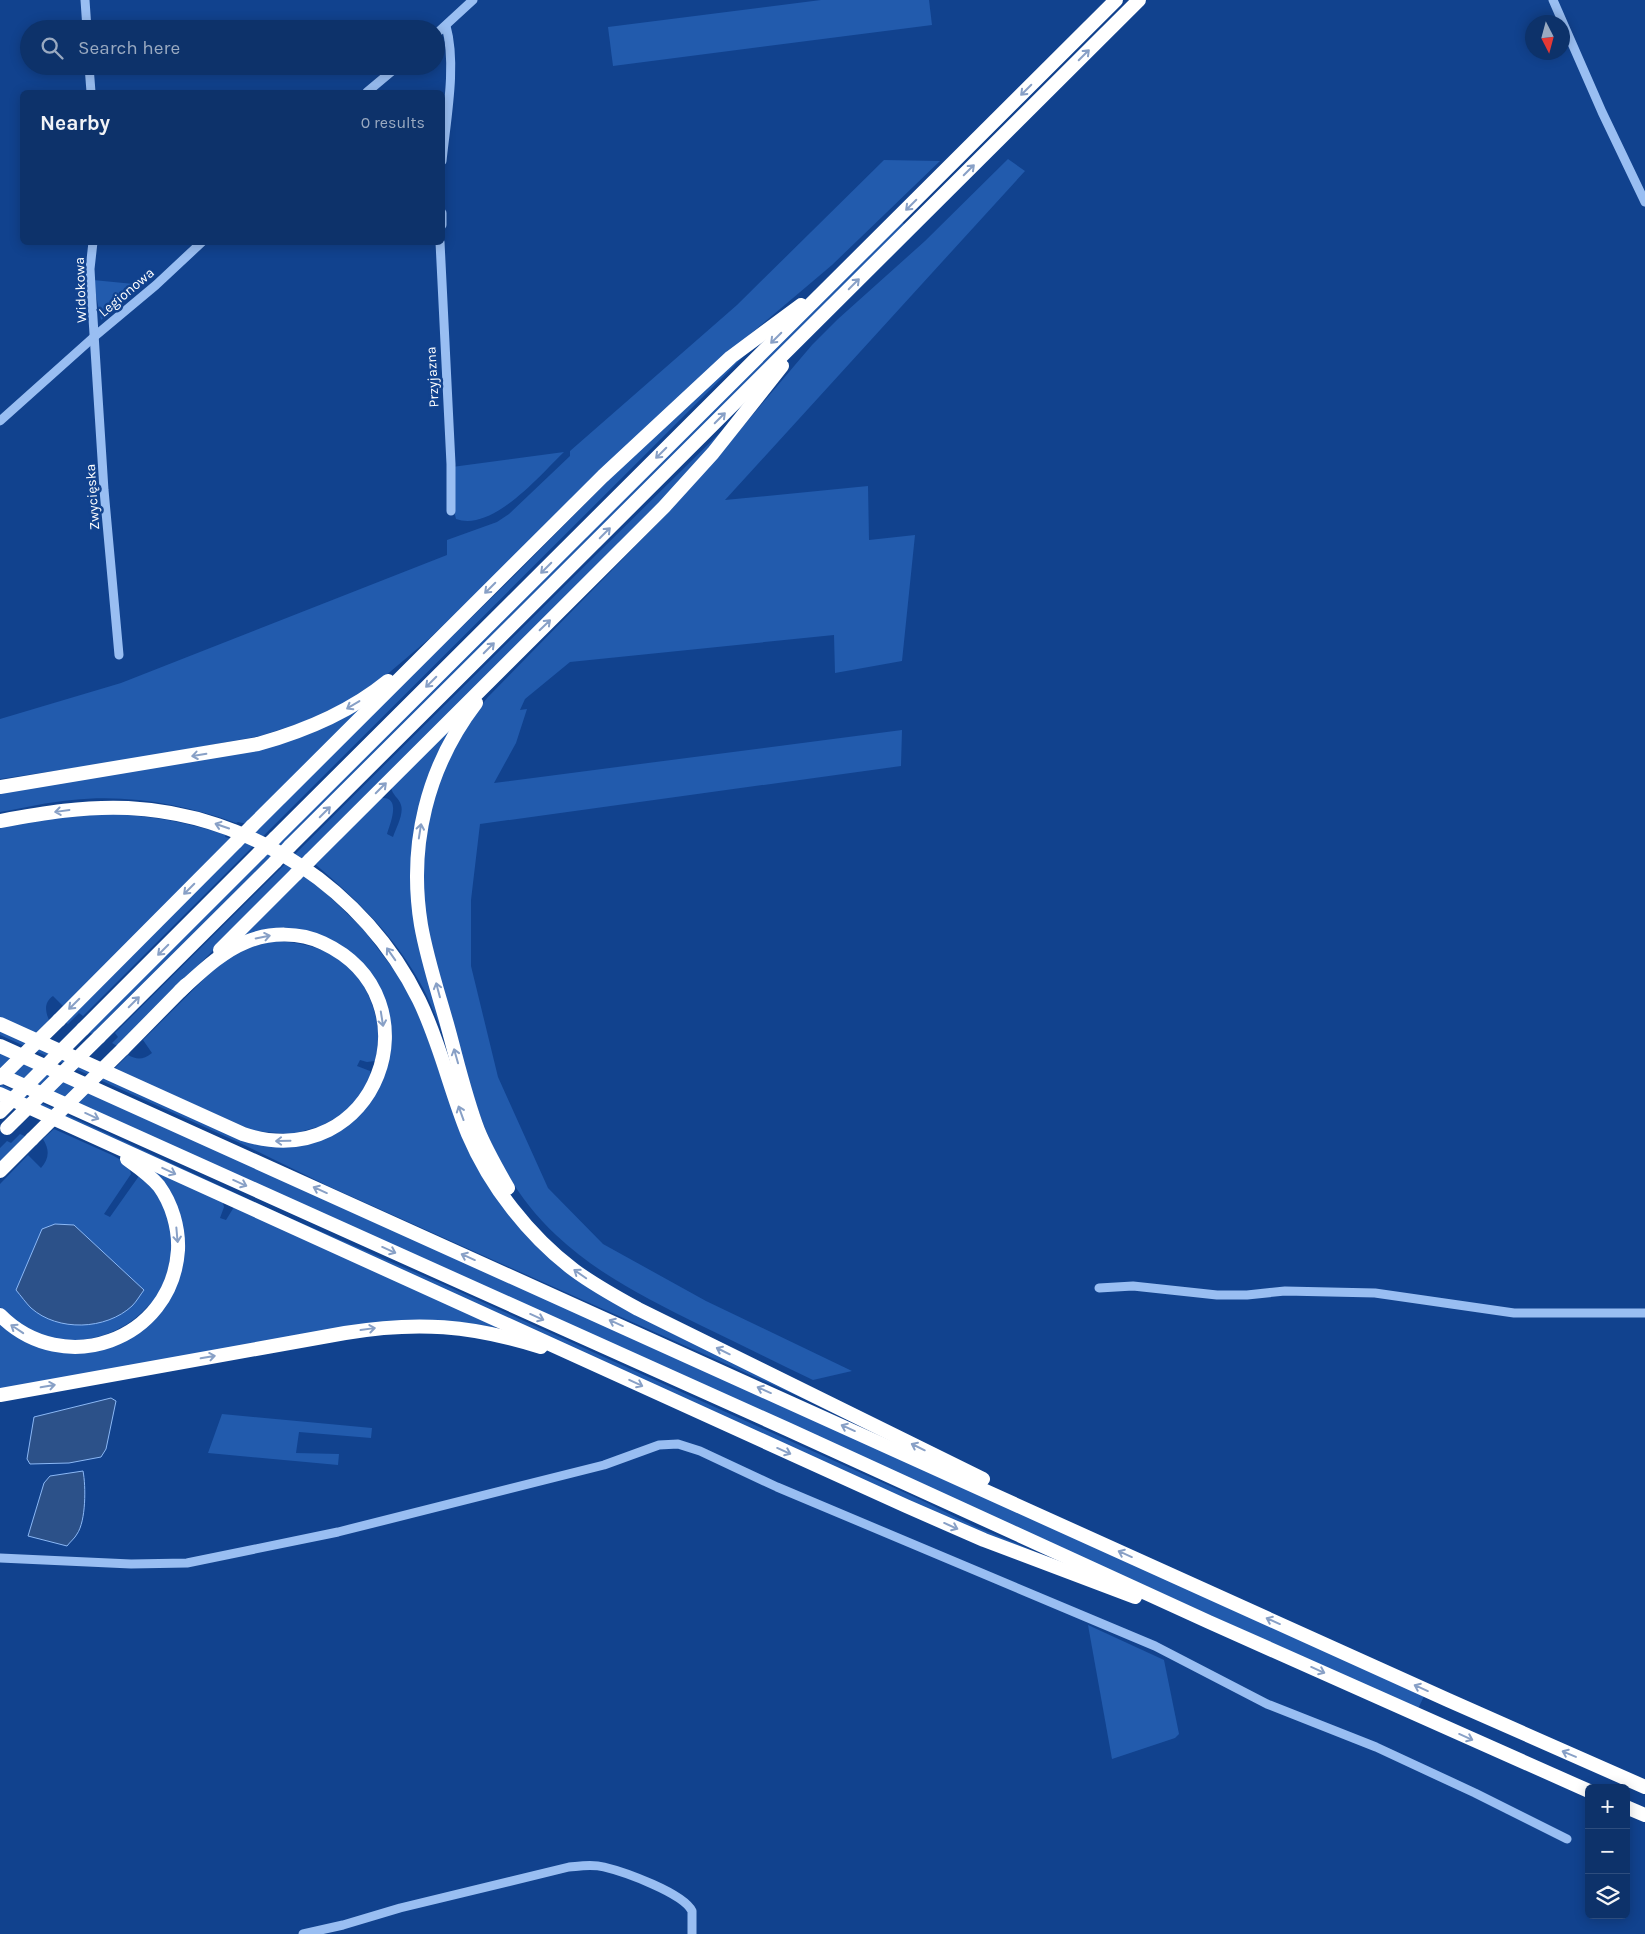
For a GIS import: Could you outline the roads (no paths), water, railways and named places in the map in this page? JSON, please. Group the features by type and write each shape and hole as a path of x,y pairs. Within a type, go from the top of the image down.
{"highway":[{"path":"0,1112 1116,0"},
{"path":"4,1132 1139,0"},
{"path":"836,279 753,340 703,381 603,476 59,1020 0,1076 787,1429 1209,1622 1585,1789"},
{"path":"2,1169 510,659 632,540 693,476 820,319"},
{"path":"0,787 230,750 289,735 321,722 383,686 433,644"},
{"path":"510,659 462,722 434,775 424,808 420,830 417,859 417,891 425,942 479,1131 490,1156 514,1199 542,1242"},
{"path":"0,821 59,811 97,808 138,808 169,813 198,819 236,831 278,851 313,874 337,893 362,917 382,940 412,985 428,1020 459,1110 478,1155 503,1196 542,1242 579,1273 638,1309 1004,1490 1036,1513"},
{"path":"0,1024 243,1134 274,1142 294,1141 318,1136 331,1129 355,1111 370,1092 376,1080 384,1045 383,1020 378,998 367,978 358,967 334,948 309,937 280,935 265,936 247,941 230,949 180,991"},
{"path":"0,1046 1645,1787"},
{"path":"0,1094 984,1540 1127,1595 1209,1622"},
{"path":"0,1314 19,1331 49,1344 73,1347 87,1346 102,1343 131,1331 152,1314 166,1293 175,1270 178,1246 176,1224 167,1200 150,1176 93,1136"},
{"path":"0,1395 345,1333 416,1325 479,1331 526,1342 591,1363"},
{"path":"1630,1809 1645,1815"}],"street":[{"path":"85,0 86,20"},
{"path":"445,126 450,68 450,39 446,26 473,0"},
{"path":"1553,0 1602,112 1645,202"},
{"path":"90,75 91,90"},
{"path":"369,90 387,75"},
{"name":"Widokowa","path":"93,245 90,269 95,336"},
{"name":"Legionowa","path":"0,421 95,336 156,285 199,245"},
{"name":"Przyjazna","path":"440,245 451,464 451,511"},
{"name":"Zwycięska","path":"95,336 104,490 119,655"},
{"path":"1099,1288 1133,1286 1246,1295 1285,1291 1375,1293 1514,1313 1645,1314"},
{"path":"0,1558 131,1564 187,1563 338,1532 604,1465 654,1446 678,1444 700,1451 777,1487 1155,1646 1267,1704 1376,1747 1475,1793 1567,1839"},
{"path":"304,1934 344,1925 400,1908 569,1867 586,1865 603,1867 635,1877 664,1889 684,1901 690,1906 692,1911 692,1934"}]}
